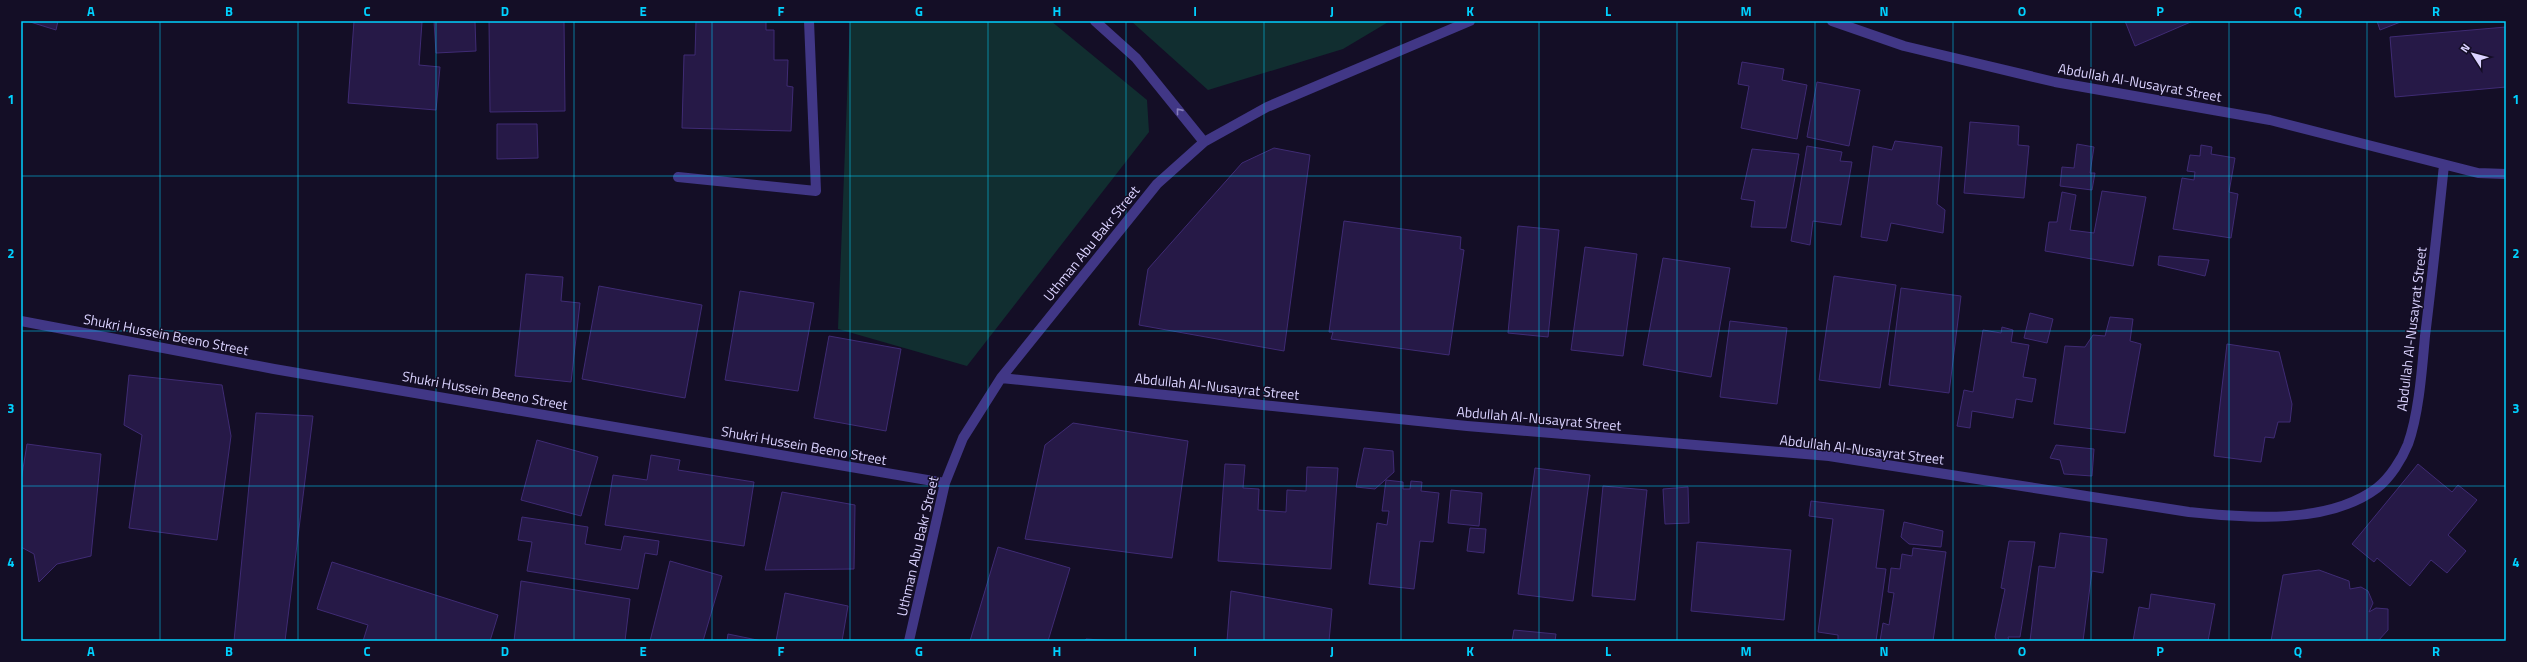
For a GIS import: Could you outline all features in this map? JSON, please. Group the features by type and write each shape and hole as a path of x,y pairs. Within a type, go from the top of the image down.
{"street":[{"path":"678,177 816,191 809,21"},
{"path":"1095,21 1136,58 1204,142"},
{"name":"Uthman Abu Bakr Street","path":"909,641 945,483 964,438 1001,378 1157,184 1204,142 1267,107 1470,21"},
{"name":"Abdullah Al-Nusayrat Street","path":"1832,21 1912,48 2055,82 2270,120 2478,173 2506,174"},
{"name":"Abdullah Al-Nusayrat Street","path":"1001,378 1467,426 1829,456 2197,513 2243,517 2327,512 2354,501 2378,488 2396,467 2408,444 2420,388 2444,165"},
{"name":"Shukri Hussein Beeno Street","path":"21,321 281,370 945,483"}],"green space":[{"path":"850,21 1051,21 1147,100 1149,132 967,366 838,329"},
{"path":"1131,21 1390,21 1343,49 1208,90"}],"building":[{"path":"27,21 58,21 56,30"},
{"path":"354,21 422,22 419,65 440,67 436,110 348,103"},
{"path":"434,21 475,21 476,51 436,53"},
{"path":"489,21 564,21 565,111 490,112"},
{"path":"696,21 766,21 766,30 774,30 774,60 788,60 787,86 793,87 791,131 682,128 684,55 695,55"},
{"path":"2125,21 2193,21 2135,46"},
{"path":"2377,21 2403,21 2380,30"},
{"path":"2506,27 2506,87 2395,97 2390,37"},
{"path":"1742,62 1784,69 1782,80 1807,85 1797,139 1741,128 1749,86 1738,84"},
{"path":"1817,82 1860,90 1849,146 1807,137"},
{"path":"1970,122 2019,126 2018,145 2029,146 2024,198 1964,193"},
{"path":"497,124 537,124 538,158 497,159"},
{"path":"1895,141 1942,147 1937,204 1945,210 1943,233 1891,223 1887,241 1861,237 1873,146 1892,150"},
{"path":"2077,144 2094,147 2090,173 2095,173 2092,190 2060,186 2062,167 2074,168"},
{"path":"2201,145 2212,147 2211,154 2235,158 2229,192 2238,194 2231,238 2173,229 2182,178 2194,180 2195,172 2187,171 2190,155 2200,156"},
{"path":"1807,146 1842,152 1840,161 1852,162 1841,225 1813,221 1810,245 1791,241"},
{"path":"1274,148 1310,155 1284,351 1139,325 1148,269 1242,163"},
{"path":"1752,149 1799,154 1786,228 1751,227 1755,201 1741,199"},
{"path":"2102,191 2146,197 2133,266 2045,251 2049,222 2057,222 2062,192 2076,195 2070,230 2094,233"},
{"path":"1344,221 1461,237 1460,249 1464,250 1449,355 1331,339 1333,332 1329,332"},
{"path":"1518,226 1559,230 1548,337 1508,333"},
{"path":"1585,247 1637,254 1623,356 1571,350"},
{"path":"2159,256 2209,260 2205,276 2158,265"},
{"path":"1663,258 1730,268 1711,377 1643,365"},
{"path":"526,274 563,277 561,301 580,303 571,382 515,376"},
{"path":"1834,276 1896,285 1880,388 1819,380"},
{"path":"599,286 702,305 685,398 582,379"},
{"path":"1901,288 1961,296 1949,393 1889,385"},
{"path":"740,291 814,303 798,391 725,380"},
{"path":"2030,313 2053,319 2047,343 2024,338"},
{"path":"2110,317 2133,319 2130,341 2141,344 2125,433 2054,424 2065,346 2085,347 2093,335 2105,336"},
{"path":"1730,321 1787,328 1777,404 1720,397"},
{"path":"2002,327 2013,330 2011,342 2029,345 2023,377 2036,379 2032,402 2016,399 2013,418 1972,411 1970,428 1957,426 1964,390 1973,392 1983,330 2001,333"},
{"path":"829,336 901,349 886,431 814,418"},
{"path":"2227,344 2279,352 2292,404 2290,422 2278,422 2274,438 2265,437 2261,462 2214,456"},
{"path":"129,375 222,385 231,436 217,540 129,528 142,435 124,425"},
{"path":"256,413 313,416 285,641 234,641"},
{"path":"1073,423 1188,441 1172,558 1025,539 1045,445"},
{"path":"537,440 598,457 581,516 521,500"},
{"path":"27,444 101,454 91,556 57,564 39,582 34,554 21,547 21,481"},
{"path":"2056,445 2094,449 2092,476 2064,474 2060,460 2050,458"},
{"path":"1364,448 1393,451 1394,472 1375,489 1356,487"},
{"path":"651,455 680,460 678,470 754,482 744,546 605,525 613,475 647,480"},
{"path":"1225,464 1245,465 1243,488 1259,489 1258,510 1286,512 1287,490 1306,491 1307,467 1338,468 1331,569 1218,561"},
{"path":"2418,464 2452,492 2458,485 2477,500 2448,535 2466,551 2447,573 2431,560 2410,586 2377,558 2374,562 2352,544"},
{"path":"1535,468 1590,475 1573,601 1518,594"},
{"path":"1386,480 1403,482 1403,489 1410,489 1411,481 1422,482 1421,491 1439,493 1433,542 1420,541 1414,589 1369,584 1377,523 1387,525 1389,511 1382,511"},
{"path":"1603,486 1647,490 1635,600 1592,596"},
{"path":"1688,487 1689,523 1665,524 1663,489"},
{"path":"1451,490 1482,493 1479,526 1448,523"},
{"path":"782,492 855,505 854,569 765,570"},
{"path":"1811,501 1884,510 1876,568 1886,569 1876,641 1838,641 1838,635 1818,632 1833,519 1809,516"},
{"path":"522,517 588,527 585,544 621,550 624,536 659,541 657,555 645,553 638,589 527,571 532,542 518,540"},
{"path":"1904,522 1943,531 1941,547 1909,544 1901,537"},
{"path":"1470,528 1486,529 1484,553 1467,551"},
{"path":"2060,533 2107,539 2103,573 2092,571 2083,641 2030,641 2039,566 2055,568"},
{"path":"2009,541 2035,542 2020,637 2008,637 2009,641 1997,641 1995,637 2005,589 2001,588"},
{"path":"1697,542 1791,550 1784,620 1691,611"},
{"path":"998,547 1070,568 1048,641 970,641"},
{"path":"1913,548 1946,552 1933,641 1880,641 1883,623 1889,625 1894,593 1888,592 1891,568 1900,569 1902,554 1912,556"},
{"path":"670,561 722,576 703,641 650,641"},
{"path":"332,562 498,615 490,641 363,641 368,625 317,609"},
{"path":"2319,570 2349,581 2350,589 2361,587 2368,591 2373,603 2369,612 2376,608 2388,609 2388,630 2378,641 2271,641 2283,575"},
{"path":"521,581 630,599 625,641 514,641"},
{"path":"1231,591 1332,609 1329,641 1227,641"},
{"path":"785,593 848,606 842,641 776,641"},
{"path":"2151,594 2215,604 2208,641 2133,641 2139,607 2149,609"},
{"path":"1514,630 1556,634 1555,641 1512,641"},
{"path":"728,634 762,641 727,641"},
{"path":"1086,639 1115,641 1085,641"}]}
